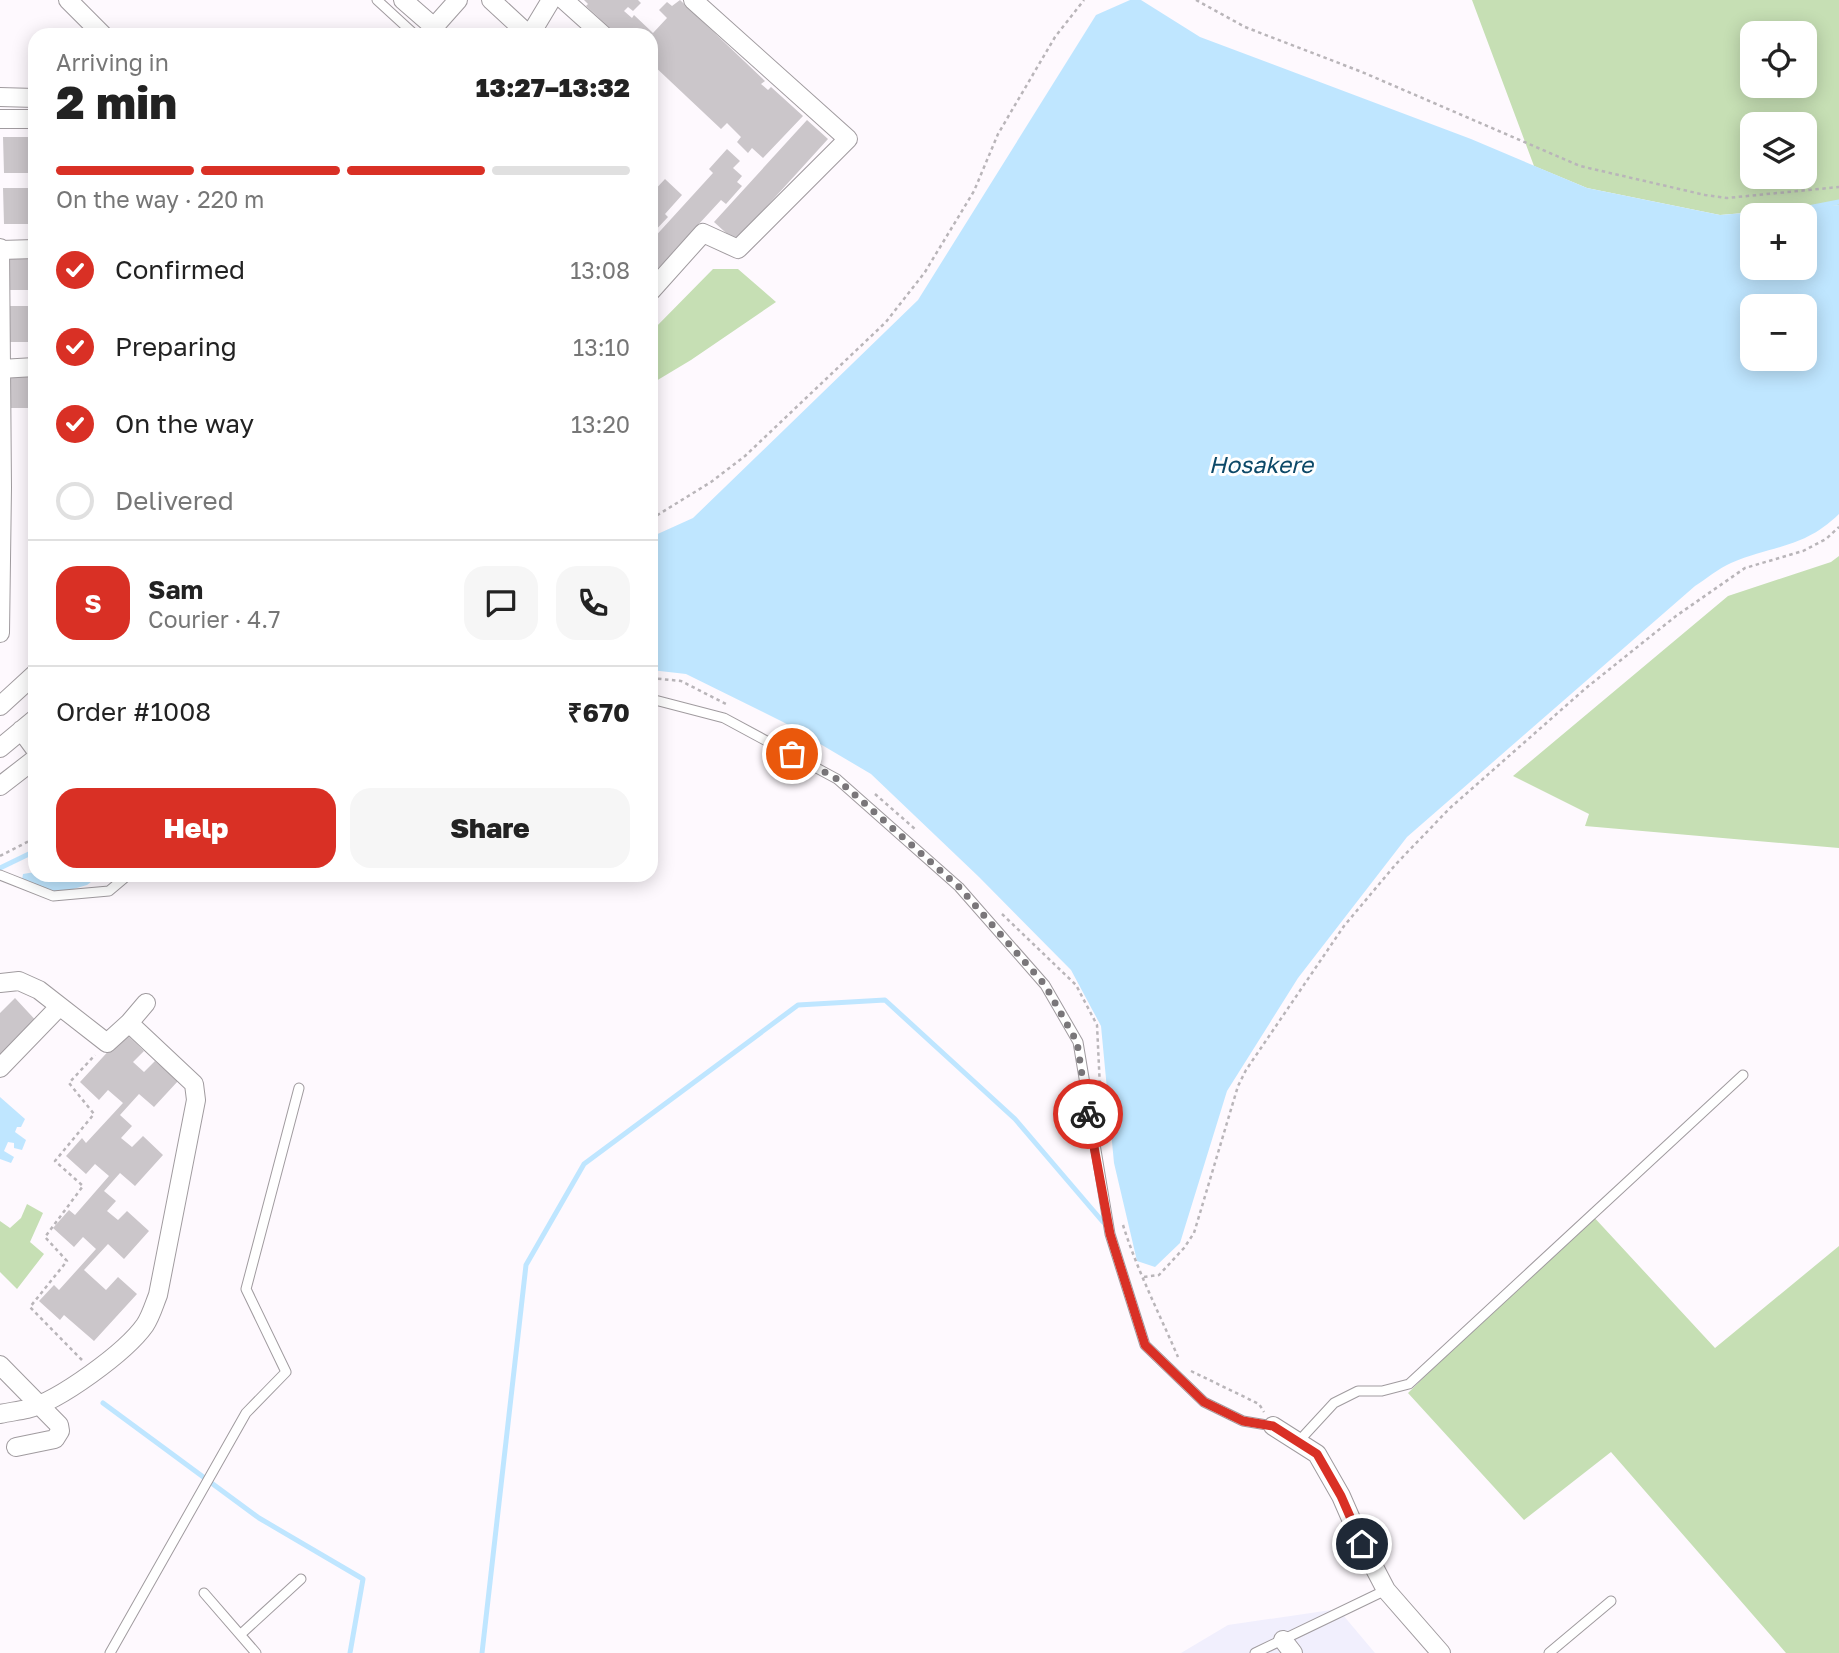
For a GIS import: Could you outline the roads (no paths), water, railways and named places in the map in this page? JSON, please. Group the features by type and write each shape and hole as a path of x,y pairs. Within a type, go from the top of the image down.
{"street":[{"path":"68,0 96,28"},
{"path":"403,0 422,28"},
{"path":"429,28 458,0"},
{"path":"491,0 521,28"},
{"path":"533,28 551,0"},
{"path":"564,0 595,28"},
{"path":"658,283 703,233 738,249 848,139 693,0"},
{"path":"0,97 28,98"},
{"path":"0,119 28,119"},
{"path":"0,633 0,249 28,249"},
{"path":"1,369 28,367"},
{"path":"0,706 28,680"},
{"path":"0,748 28,724"},
{"path":"0,786 28,764"},
{"path":"0,984 19,981 38,990 107,1043 146,1003"},
{"path":"0,1068 60,1007"},
{"path":"0,1414 40,1404 93,1372 127,1347 147,1322 158,1295 196,1100 194,1084 129,1023"},
{"path":"0,1365 59,1425 58,1436 50,1441 16,1447"},
{"path":"1273,1426 1317,1454 1341,1496 1362,1544 1387,1590 1441,1653"}],"lane":[{"path":"377,0 408,28"},
{"path":"658,701 724,718 837,779 959,887 1045,985 1077,1042 1110,1234 1145,1345 1204,1402 1243,1421 1273,1426"},
{"path":"0,875 53,896 109,891 120,882"},
{"path":"1297,1442 1334,1403 1357,1391 1382,1391 1409,1384 1743,1075"},
{"path":"110,1653 246,1413 286,1373 246,1289 299,1088"},
{"path":"241,1634 301,1579"},
{"path":"1255,1653 1288,1646 1387,1590"},
{"path":"204,1593 256,1653"},
{"path":"1549,1653 1611,1601"}],"water":[{"name":"Hosakere","path":"1130,0 1141,0 1200,37 1471,139 1587,188 1720,215 1740,213 1740,280 1817,280 1817,207 1839,205 1839,514 1813,534 1731,563 1695,586 1407,837 1298,978 1227,1091 1180,1243 1155,1267 1137,1261 1114,1163 1101,1026 1071,970 871,774 783,722 686,674 658,671 658,534 693,518 918,300 1096,15"},
{"path":"28,873 28,882 91,882 56,894 22,880 23,874"},
{"path":"0,1097 25,1119 15,1132 26,1140 22,1150 14,1148 14,1143 8,1142 4,1151 14,1157 11,1163 0,1159"}],"waterway":[{"path":"1817,206 1839,202"},
{"path":"0,868 28,854"},
{"path":"482,1653 526,1265 584,1164 798,1005 885,1000 1015,1119 1103,1222"},
{"path":"103,1403 259,1518 363,1579 350,1653"}]}
